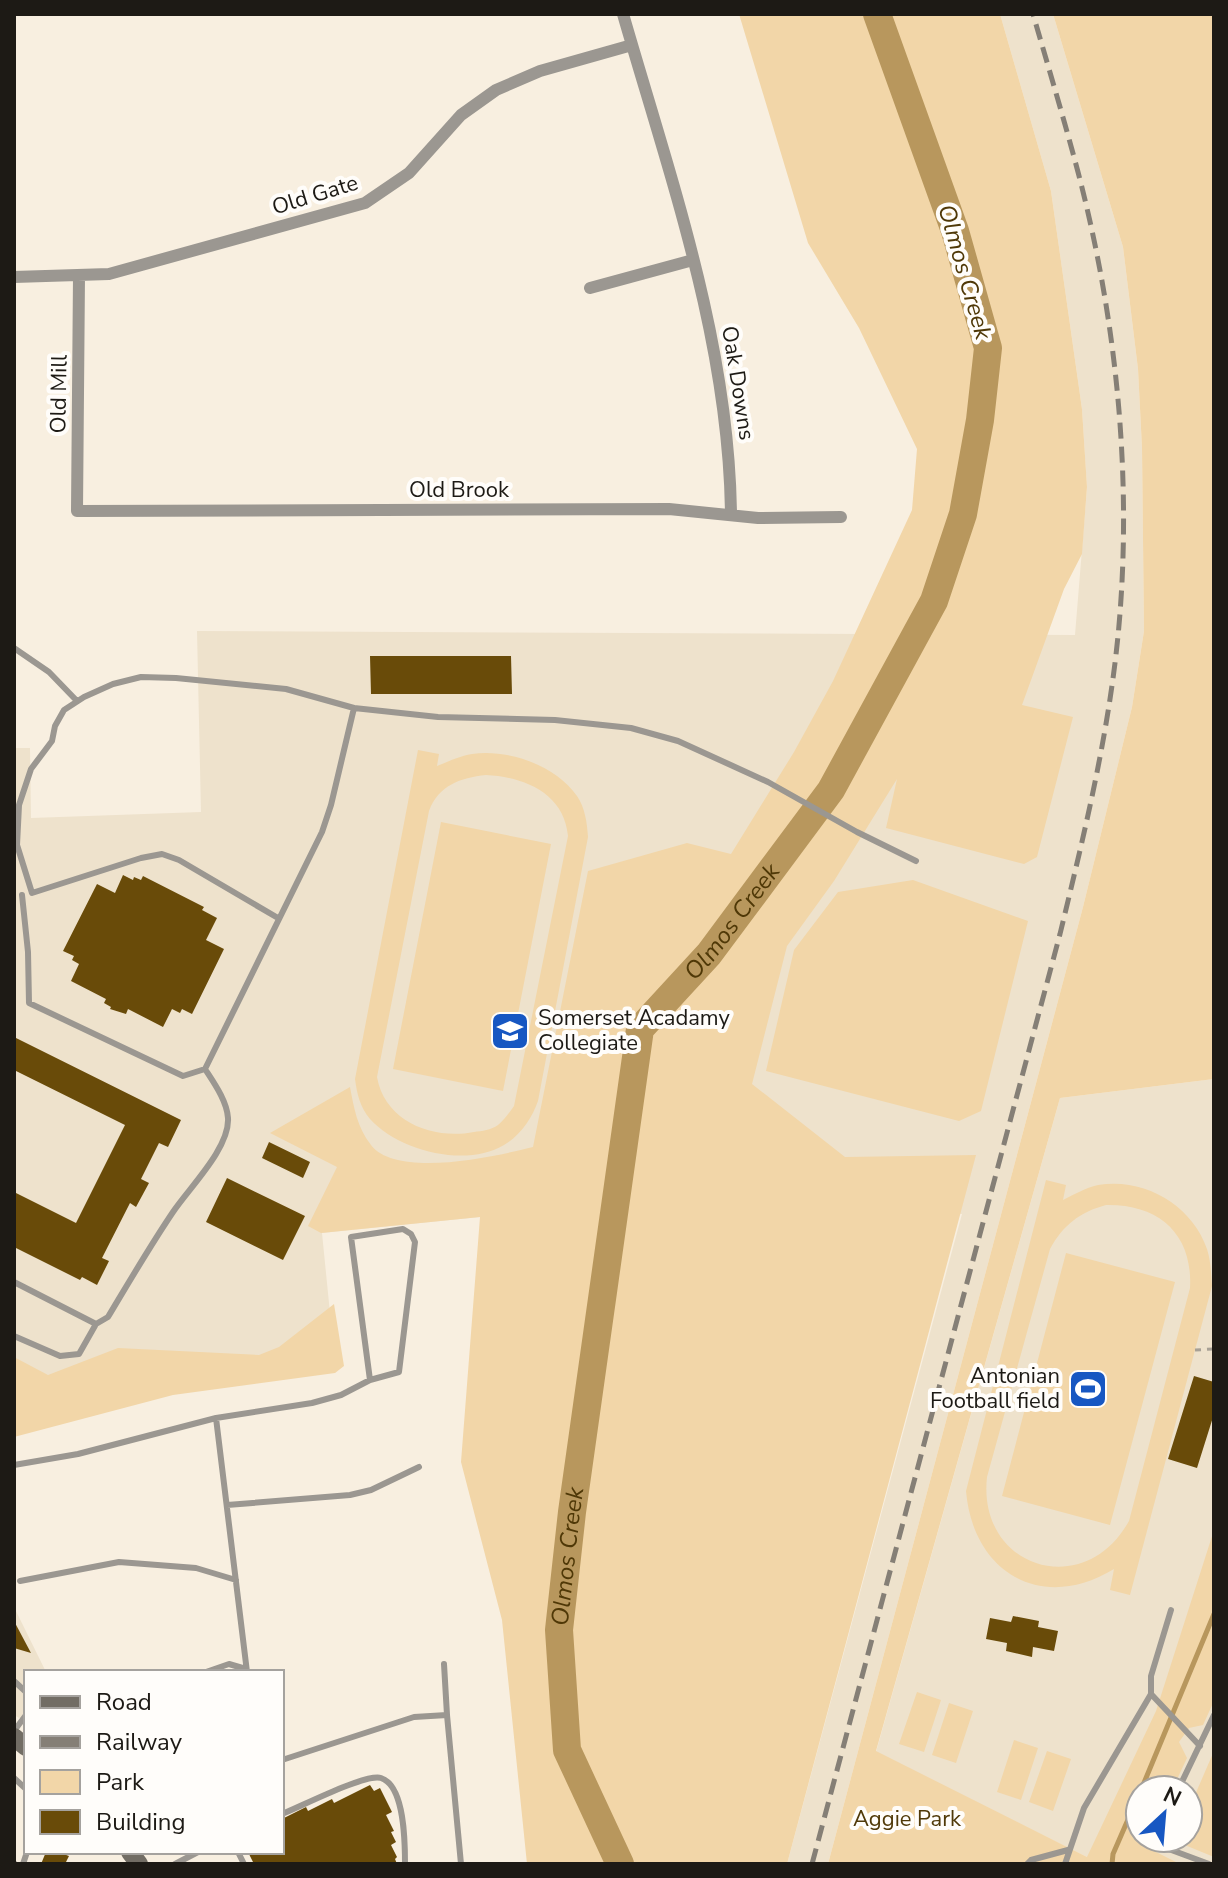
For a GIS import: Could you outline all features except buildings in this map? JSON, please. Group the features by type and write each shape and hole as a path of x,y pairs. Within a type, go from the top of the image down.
{"street":[{"name":"Oak Downs","path":"623,14 693,260 716,355 725,411 731,514"},
{"name":"Old Gate","path":"14,277 109,274 365,203 409,173 461,115 496,90 540,71 632,45"},
{"path":"590,288 693,260"},
{"name":"Old Mill","path":"77,511 79,276"},
{"name":"Old Brook","path":"77,511 669,509 758,518 841,517"}],"lane":[{"path":"14,648 49,672 77,701"},
{"path":"32,893 17,845 19,805 31,769 52,741 55,726 64,710 113,684 141,677 286,689 354,708 438,717 555,720 631,728 678,741 768,782 843,825 916,861"},
{"path":"278,918 179,860 162,854 18,896 28,952 29,1003 183,1076 205,1069 322,832 354,708"},
{"path":"14,1336 60,1356 79,1354 96,1324 108,1317 172,1213 217,1152 226,1134 228,1119 225,1104 205,1069"},
{"path":"14,1465 78,1454 216,1418 312,1403 399,1372 415,1242 411,1234 403,1229 351,1237 370,1380"},
{"path":"14,1282 96,1324"},
{"path":"216,1418 246,1670"},
{"path":"227,1505 350,1495 371,1490 419,1467"},
{"path":"20,1581 119,1562 196,1568 236,1580"},
{"path":"1065,1864 1084,1808 1151,1694 1151,1676 1171,1610"},
{"path":"212,1670 229,1664 244,1670"},
{"path":"444,1664 461,1864"},
{"path":"1151,1694 1200,1746"},
{"path":"284,1759 414,1717 447,1715"},
{"path":"1186,1774 1214,1715"},
{"path":"284,1813 366,1779 381,1778 391,1786 400,1804 405,1864"},
{"path":"1027,1864 1031,1860 1068,1850"},
{"path":"175,1864 194,1854"},
{"path":"1182,1854 1209,1864"}],"path":[{"path":"1195,1350 1214,1350"}],"shaded area":[{"name":"Somerset Acadamy Collegiate","path":"1000,14 1053,14 1123,247 1138,369 1144,631 1132,707 1083,907 828,1864 787,1864 962,1214 480,1217 322,1233 334,1353 65,1389 14,1366 14,748 30,748 31,818 201,812 197,631 1075,635 1087,488 1082,409 1051,191"},
{"path":"1214,1079 1214,1864 1101,1864 876,1752 1060,1098"},
{"path":"14,1607 45,1670 24,1670 24,1721 14,1715"}],"green space":[{"path":"739,14 1000,14 1051,191 1082,409 1087,487 1082,554 1064,589 1022,705 1073,717 1037,857 1024,864 886,828 897,779 834,881 787,946 752,1084 845,1157 976,1155 787,1864 527,1864 502,1620 461,1462 480,1217 321,1233 308,1226 337,1167 270,1133 350,1087 362,1131 371,1145 384,1155 402,1161 448,1162 533,1147 588,871 687,843 731,854 794,752 833,681 912,510 917,449 859,328 808,243"},
{"name":"Aggie Park","path":"1053,14 1214,14 1214,1079 1060,1098 876,1751 1087,1857 1124,1779 1124,1854 1160,1854 1180,1864 828,1864 1083,907 1132,707 1144,631 1142,448 1138,369 1123,247"},
{"path":"418,750 439,754 437,766 472,754 501,754 530,762 557,776 580,801 588,837 538,1101 529,1120 510,1141 489,1152 471,1155 434,1153 398,1140 370,1119 360,1100 355,1079","holes":["476,776 500,776 528,784 550,798 565,821 568,836 514,1106 492,1128 458,1134 443,1133 427,1130 400,1116 382,1093 377,1077 429,811 438,795 452,784"]},
{"path":"441,822 551,844 503,1091 393,1069"},
{"path":"913,880 1028,921 981,1111 959,1121 766,1071 794,950 838,892"},
{"path":"1046,1180 1066,1185 1063,1200 1093,1186 1132,1185 1149,1190 1178,1207 1200,1233 1207,1249 1212,1286 1130,1595 1110,1590 1114,1569 1087,1582 1061,1587 1037,1585 1016,1577 997,1563 982,1544 971,1520 966,1491","holes":["1106,1205 1125,1206 1157,1217 1179,1238 1186,1252 1190,1288 1129,1521 1110,1546 1086,1561 1062,1567 1037,1564 1016,1552 999,1534 988,1508 987,1477 1050,1249 1067,1226 1088,1211"]},
{"name":"Antonian Football field","path":"1066,1253 1175,1282 1110,1525 1002,1496"},
{"path":"334,1304 344,1366 335,1373 173,1395 14,1437 14,1357 48,1375 118,1348 259,1355 279,1347"},
{"path":"1214,1530 1214,1701 1203,1725 1189,1728 1179,1742 1187,1758 1180,1774 1126,1774 1156,1711"},
{"path":"917,1692 941,1700 924,1752 899,1744"},
{"path":"949,1703 973,1711 956,1763 932,1755"},
{"path":"1014,1740 1038,1748 1021,1800 997,1792"},
{"path":"1047,1751 1071,1759 1053,1811 1029,1802"},
{"path":"1214,1751 1214,1857 1204,1853 1204,1774"}],"waterway":[{"name":"Olmos Creek","path":"620,1864 567,1750 559,1630 572,1512 640,1029 709,954 831,790 934,601 963,514 980,420 988,348 955,231 877,14"},
{"path":"1148,1774 1214,1614"},
{"path":"1112,1864 1124,1829"}],"railway":[{"path":"812,1864 1060,934 1094,786 1114,674 1124,519 1112,344 1092,228 1033,14"}],"place":[{"name":"Somerset Acadamy Collegiate","path":"510,1031"},
{"name":"Antonian Football field","path":"1088,1389"}]}
